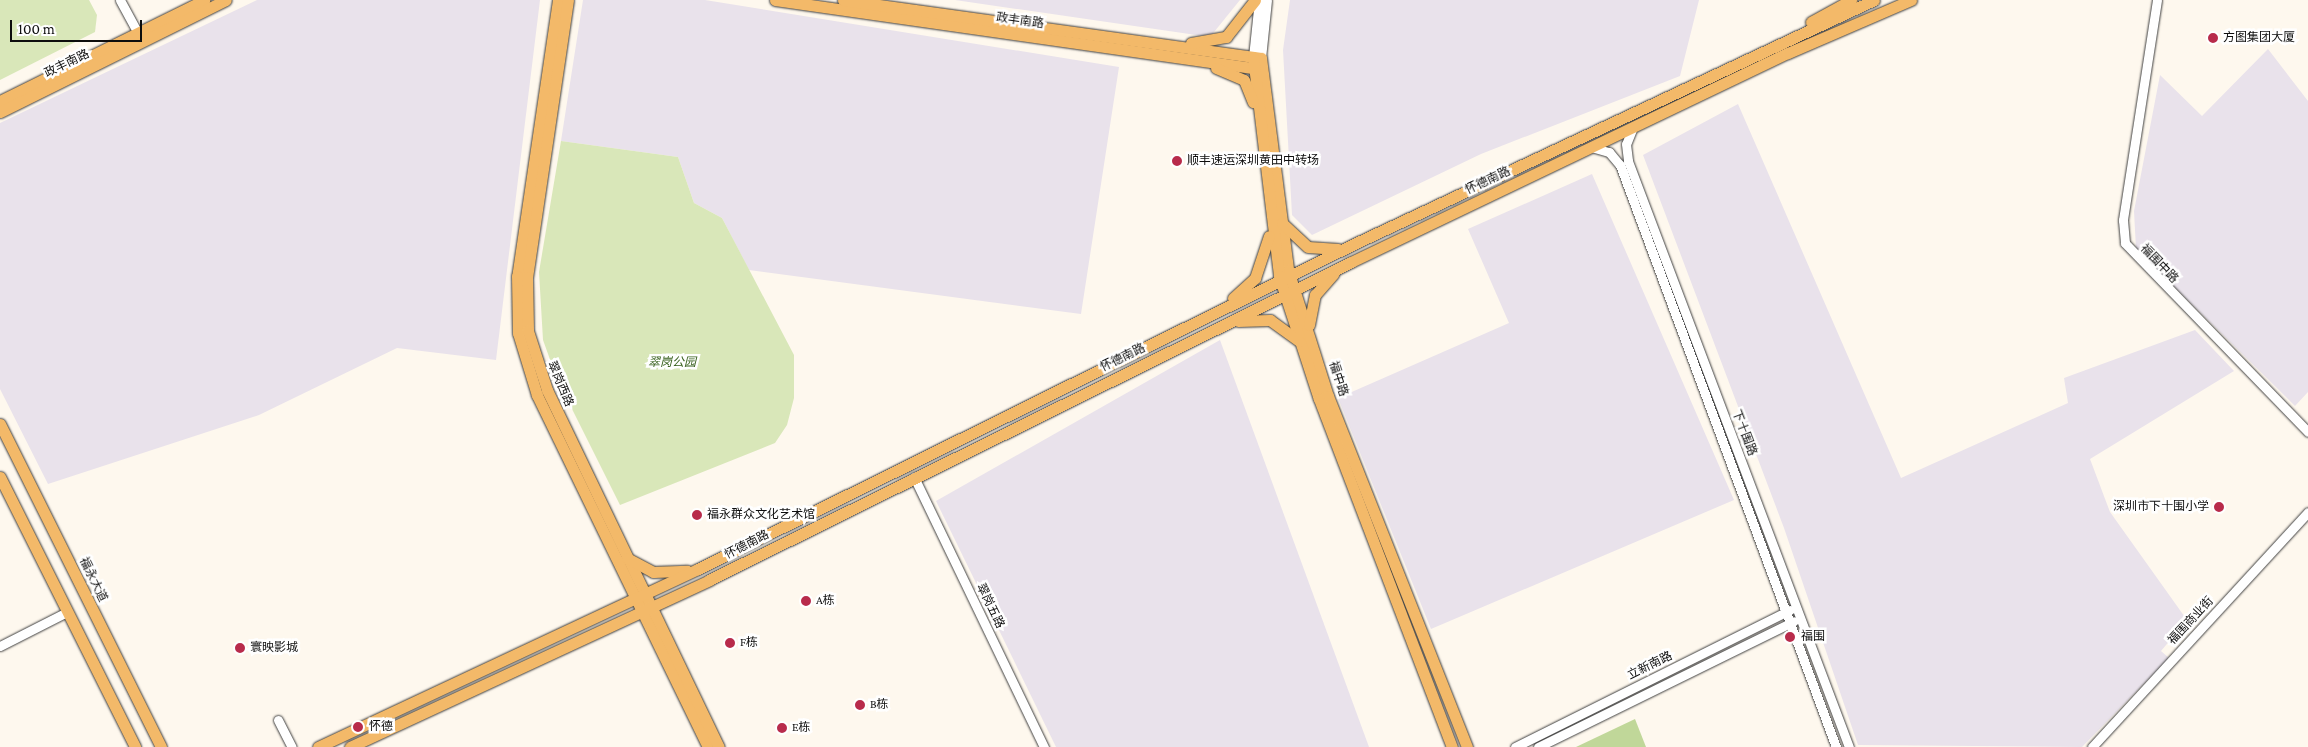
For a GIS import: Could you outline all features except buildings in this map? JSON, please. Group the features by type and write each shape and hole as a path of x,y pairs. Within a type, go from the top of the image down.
{"main road":[{"name":"政丰南路","path":"0,112 140,37 204,0"},
{"name":"政丰南路","path":"0,101 226,0"},
{"name":"翠岗西路","path":"558,0 517,276 518,333 537,395 639,597 708,747"},
{"name":"翠岗西路","path":"568,0 527,277 528,331 547,390 625,556 639,597"},
{"name":"政丰南路","path":"775,0 1117,49 1257,63"},
{"name":"政丰南路","path":"843,0 1158,44 1257,63"},
{"path":"1158,44 1214,42 1226,37 1255,0"},
{"name":"怀德南路","path":"1764,49 1851,0"},
{"name":"怀德南路","path":"318,747 698,569 1356,243 1764,49 1874,0"},
{"name":"怀德南路","path":"350,747 645,610 1290,291 1591,147 1911,0"},
{"path":"1117,49 1134,58 1236,75 1244,80 1259,121"},
{"name":"福中路","path":"1257,63 1259,121 1285,278 1308,332 1335,413 1467,747"},
{"name":"福中路","path":"1257,63 1276,224"},
{"path":"1218,311 1255,278 1276,224 1308,247 1326,250 1356,243"},
{"path":"1308,332 1319,288 1351,262"},
{"name":"福中路","path":"1290,291 1301,343 1452,747"},
{"path":"1219,326 1264,318 1301,343"},
{"name":"福永大道","path":"0,424 161,747"},
{"path":"0,477 135,747"},
{"path":"625,556 653,572 698,569"},
{"name":"翠岗西路","path":"645,610 719,747"}],"street":[{"path":"120,0 140,37"},
{"name":"福中路","path":"1257,63 1259,0"},
{"name":"福中路","path":"1257,63 1267,0"},
{"name":"福围中路","path":"2157,0 2122,220 2125,243 2308,432"},
{"name":"下十围路","path":"1633,128 1626,144 1628,162 1849,746"},
{"name":"下十围路","path":"1591,147 1609,152 1620,165 1836,747"},
{"name":"翠岗五路","path":"914,476 1044,747"},
{"name":"福围商业街","path":"2092,747 2308,512"},
{"name":"立新南路","path":"1515,747 1797,607"},
{"path":"0,646 68,612"},
{"name":"立新南路","path":"1538,747 1801,618"},
{"path":"1442,719 1447,747"},
{"path":"278,720 292,747"},
{"path":"1462,735 1473,747"}],"shaded area":[{"path":"257,0 540,0 496,360 397,348 259,415 48,484 0,389 0,123"},
{"path":"583,0 705,0 1119,67 1081,314 749,270 722,218 694,203 678,157 561,141"},
{"path":"955,0 1240,0 1210,37"},
{"path":"1290,0 1699,0 1680,76 1481,154 1312,235 1292,215 1283,50"},
{"path":"2268,49 2308,101 2308,392 2295,406 2136,249 2134,211 2160,75 2202,116"},
{"path":"1738,104 1901,478 2068,403 2064,378 2195,330 2234,371 2090,459 2110,512 2187,620 2161,651 2169,658 2082,747 1858,745 1784,528 1643,155"},
{"path":"1592,174 1734,500 1431,629 1338,398 1509,323 1468,229"},
{"path":"1220,340 1369,747 1056,747 936,501"}],"green space":[{"path":"0,0 89,0 97,15 95,32 0,80"},
{"name":"翠岗公园","path":"561,141 678,157 694,203 722,218 794,355 794,398 787,425 775,443 620,505 557,379 543,340 539,272"},
{"path":"1635,719 1646,747 1576,747"}],"place":[{"name":"方图集团大厦","path":"2213,38"},
{"name":"顺丰速运深圳黄田中转场","path":"1177,161"},
{"name":"深圳市下十围小学","path":"2219,507"},
{"name":"福永群众文化艺术馆","path":"697,515"},
{"name":"A栋","path":"806,601"},
{"name":"福围","path":"1790,637"},
{"name":"F栋","path":"730,643"},
{"name":"寰映影城","path":"240,648"},
{"name":"B栋","path":"860,705"},
{"name":"怀德","path":"358,727"},
{"name":"E栋","path":"782,728"}]}
